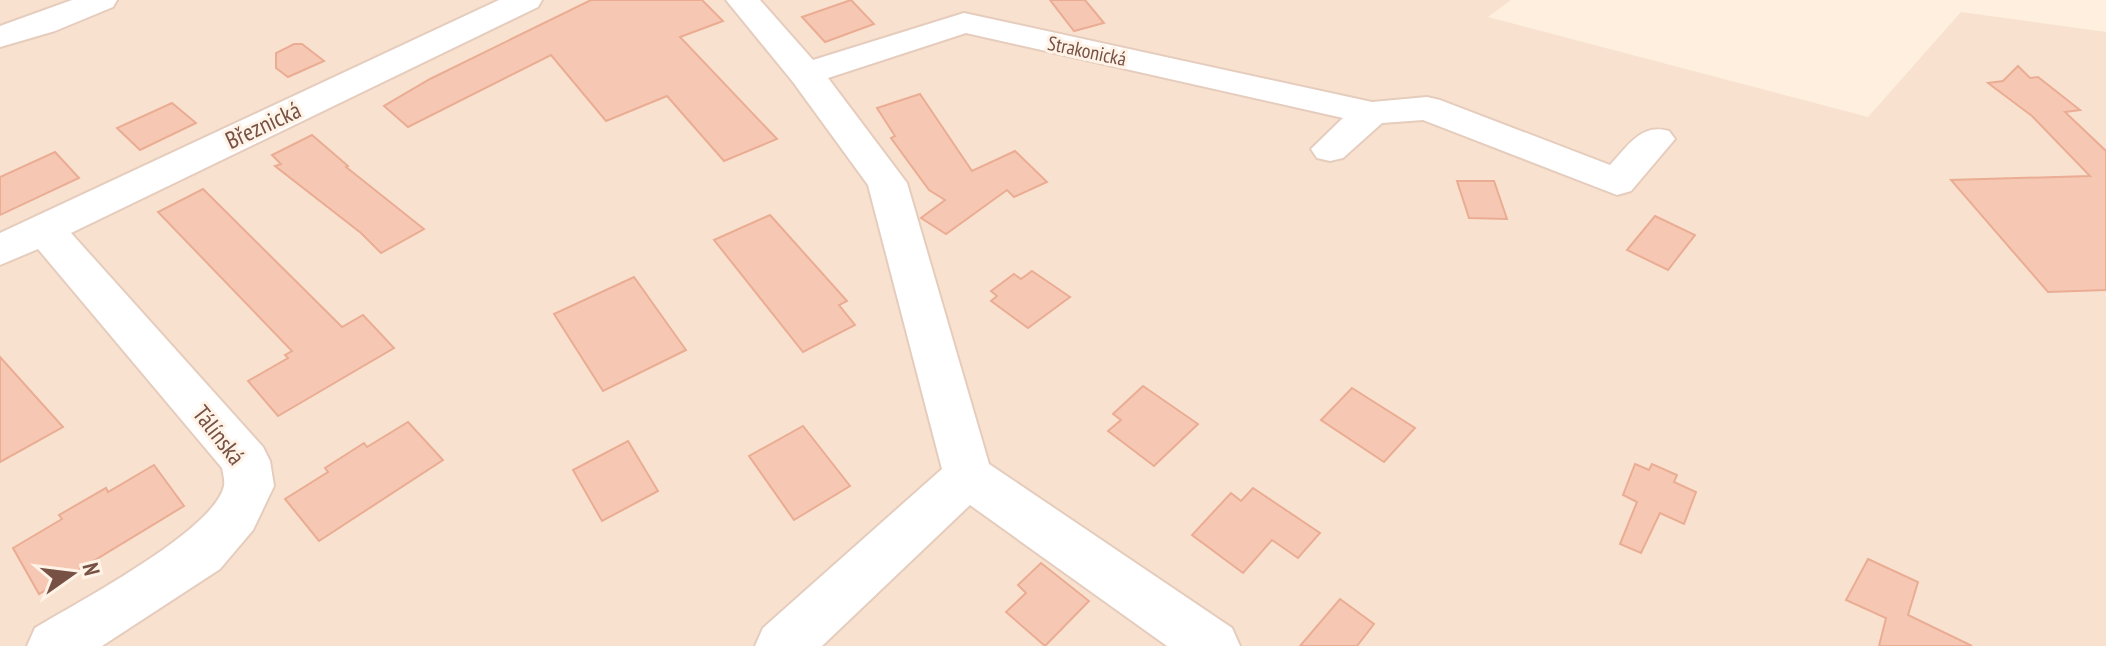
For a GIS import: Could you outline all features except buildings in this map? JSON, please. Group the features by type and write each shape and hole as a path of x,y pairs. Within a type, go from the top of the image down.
{"street":[{"path":"0,37 43,24 101,0"},
{"name":"Březnická","path":"0,250 526,0"},
{"path":"742,0 806,74 887,183 968,476 1212,646"},
{"name":"Strakonická","path":"806,74 964,23 1372,113 1427,108 1617,182 1656,139"},
{"path":"1330,149 1372,113"},
{"name":"Tálínská","path":"44,229 246,461 249,486 235,515 202,553 55,646"},
{"path":"783,646 968,476"}],"shaded area":[{"path":"0,0 1511,0 1488,17 1868,117 1961,12 2106,32 2106,646 0,646"}]}
